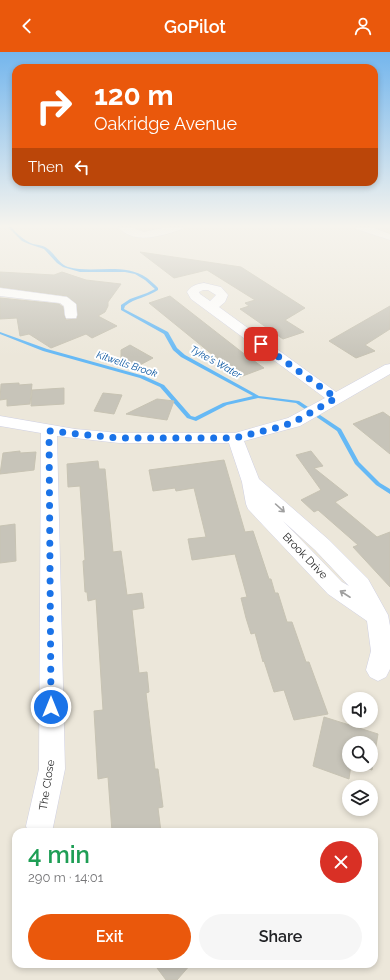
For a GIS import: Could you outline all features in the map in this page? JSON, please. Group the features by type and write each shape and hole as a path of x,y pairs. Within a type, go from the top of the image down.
{"street":[{"path":"0,292 63,300 70,304 71,315"},
{"path":"211,307 336,398"},
{"path":"0,421 49,431 119,438 235,438 280,427 311,413 390,368"},
{"name":"The Close","path":"40,826 52,769 49,431"},
{"name":"Brook Drive","path":"235,438 251,482 255,504 335,588 377,615 383,651 378,670"}],"building":[{"path":"164,270 206,270 174,278"},
{"path":"207,270 246,270 305,308 285,320 304,332 283,339 240,309 249,306 245,303 255,300"},
{"path":"0,272 54,275 62,272 86,280 121,284 108,302 105,312 98,316 117,326 92,338 86,334 51,348 29,334 20,336 17,318 0,319 0,298 59,304 63,307 66,320 77,319 77,304 67,296 0,287"},
{"path":"170,296 264,368 240,377 149,303"},
{"path":"390,306 390,329 365,345 375,351 356,358 329,341"},
{"path":"130,345 153,358 138,366 134,366 121,359 121,350"},
{"path":"19,383 19,385 32,384 30,404 7,406 7,399 0,400 1,384"},
{"path":"64,388 64,404 31,406 32,390"},
{"path":"103,393 122,395 114,414 94,411"},
{"path":"157,399 174,401 167,420 126,414"},
{"path":"383,412 390,417 390,454 353,424"},
{"path":"20,451 20,453 36,452 34,470 0,474 3,453"},
{"path":"311,451 323,466 314,468 348,495 335,502 377,537 390,532 390,587 353,547 358,545 318,510 314,512 301,500 321,490 296,455"},
{"path":"224,460 245,532 253,531 269,579 271,579 275,593 278,593 287,622 292,622 306,662 309,662 328,714 294,720 284,690 274,692 264,661 263,662 255,633 251,634 246,618 241,598 247,597 235,554 192,560 188,539 206,537 194,488 176,491 175,488 153,491 149,470"},
{"path":"98,461 99,469 105,469 113,552 121,551 127,595 142,593 144,608 132,610 139,673 147,672 149,692 146,693 155,769 158,769 163,807 158,808 160,828 112,828 108,777 98,779 94,711 103,710 96,599 88,601 87,592 85,592 83,561 85,560 80,486 68,487 67,464"},
{"path":"15,524 16,561 0,563 0,526"},
{"path":"324,717 342,723 342,728 359,728 378,734 378,736 342,736 342,772 350,772 349,779 313,766"},
{"path":"157,968 188,968 177,980 166,980"}],"waterway":[{"name":"Tyke's Water","path":"84,270 108,270"},
{"name":"Tyke's Water","path":"127,270 147,279 157,289 127,302 123,305 122,309 166,333 175,349 183,356 258,397"},
{"name":"Kitwells Brook","path":"0,333 45,350 142,377 162,386 189,417 196,419 225,404 258,397"},
{"name":"Tyke's Water","path":"258,397 297,402 339,430 357,463 378,484 390,492"}],"route":[{"path":"51,707 49,431 119,438 235,438 294,422 336,398 261,344"}]}
